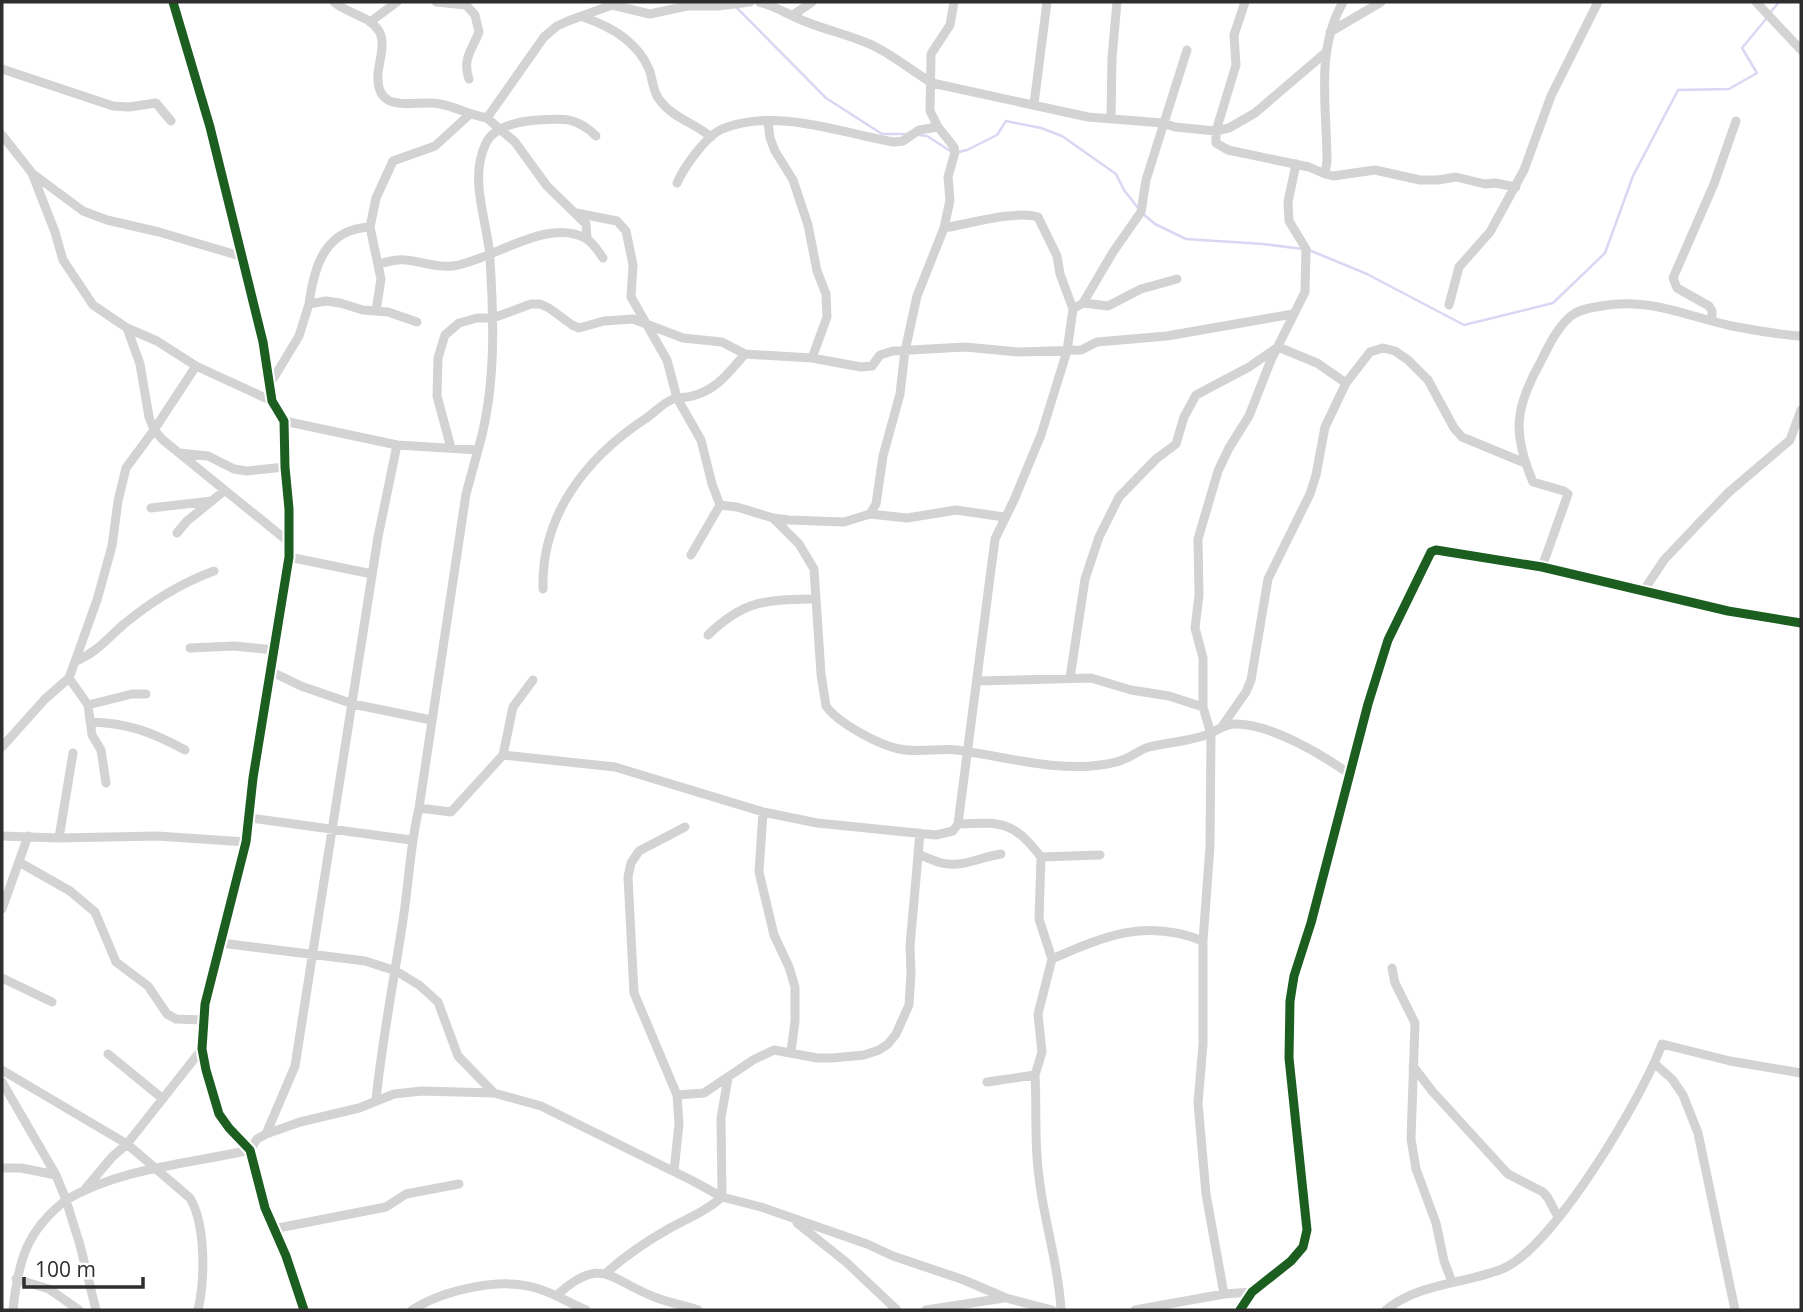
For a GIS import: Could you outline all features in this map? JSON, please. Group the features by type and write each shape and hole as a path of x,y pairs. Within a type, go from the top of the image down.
{"street":[{"path":"173,2 210,127 262,342 272,401 284,421 290,543 272,672 253,778 246,842 203,1020 202,1049 219,1114 250,1150 265,1208 286,1256 304,1310"},
{"path":"334,2 370,22 379,32 382,42 377,82 386,99 406,105 437,103 469,115 487,118 522,150 547,186 586,224 587,239"},
{"path":"370,22 397,2"},
{"path":"436,2 466,5 474,15 479,32 467,55 468,79"},
{"path":"487,118 544,37 557,26 612,4 650,14 687,6 750,2"},
{"path":"759,2 872,45 932,83 1088,117 1163,123 1175,127 1216,131 1228,128 1255,113 1324,54"},
{"path":"793,15 812,2"},
{"path":"870,514 876,504 883,456 900,394 905,351 919,289 944,228 950,201 949,169 955,152 930,111 931,54 950,25 954,2"},
{"path":"1034,104 1047,2"},
{"path":"1111,118 1112,58 1117,2"},
{"path":"1245,2 1234,35 1236,65 1216,131 1216,143 1228,150 1296,164 1333,176 1375,170 1420,180 1462,177 1485,184 1516,187"},
{"path":"1325,174 1327,131 1324,54 1343,2"},
{"path":"1330,32 1381,2"},
{"path":"1449,304 1460,267 1490,232 1516,187 1551,96 1598,2"},
{"path":"1756,2 1801,50"},
{"path":"583,17 626,38 649,68 659,99 677,116 712,137"},
{"path":"1073,309 1083,303 1141,212 1144,187 1187,50"},
{"path":"2,69 113,106 129,107 156,103 172,121"},
{"path":"376,311 379,264 370,227 376,198 393,161 435,146 469,115"},
{"path":"376,1100 380,1058 405,908 411,840 419,808 466,494 489,400 493,318 490,254 481,203 480,170 488,139 501,128 530,121 574,121 583,123 596,136"},
{"path":"1712,320 1710,306 1677,288 1674,278 1714,184 1736,121"},
{"path":"677,183 688,163 720,130 750,122 827,126 894,142 903,141 919,130 938,127"},
{"path":"768,122 775,151 793,180 808,225 817,271 826,294 825,324 812,358"},
{"path":"2,135 32,173 83,211 240,256"},
{"path":"1224,1294 1211,1232 1200,1125 1203,941 1210,846 1211,734 1203,707 1203,658 1195,628 1199,596 1198,539 1218,471 1249,416 1271,360 1306,287 1306,249 1290,221 1289,202 1296,164"},
{"path":"32,173 63,260 93,305 127,328 157,341 196,366 272,401"},
{"path":"576,213 606,217 624,225 634,265 631,298 667,360 677,398 701,439 720,505"},
{"path":"503,755 615,767 763,812 817,823 920,833 947,834 953,831 958,824 995,539 1041,435 1066,351 1073,309 1059,274 1057,256 1038,217 1007,217 944,228"},
{"path":"270,384 299,336 309,304 315,267 327,249 351,230 370,227"},
{"path":"379,264 405,260 450,266 549,233 568,233 587,239 603,258"},
{"path":"1083,303 1108,306 1141,289 1177,279"},
{"path":"309,304 326,301 388,312 417,322"},
{"path":"1542,567 1567,494 1533,482 1525,463 1518,419 1533,375 1570,316 1591,307 1621,302 1650,304 1730,325 1801,335"},
{"path":"451,448 437,396 438,358 446,335 459,323 477,318 493,318 531,304 540,304 579,328 604,321 633,320 683,338 722,342 745,354 812,358 861,368 872,366 885,352 965,347 1018,352 1066,351 1087,349 1097,342 1167,336 1293,314"},
{"path":"127,328 140,364 149,417 154,430 224,491 290,543"},
{"path":"1278,347 1317,363 1346,383"},
{"path":"1070,678 1085,579 1099,537 1119,497 1156,459 1176,443 1184,417 1196,395 1248,367 1278,347"},
{"path":"774,518 799,544 811,562 821,674 829,710 870,737 899,749 968,752 1028,764 1095,765 1128,759 1149,747 1211,734 1223,726 1246,692 1251,680 1268,579 1310,494 1318,467 1323,431 1346,383 1370,352 1383,348 1395,351 1408,360 1428,380 1454,428 1462,437 1525,463"},
{"path":"543,589 553,523 564,501 599,455 633,426 670,400 692,396 717,386 745,354"},
{"path":"2,747 44,699 69,678 97,600 117,520 118,501 126,468 196,366"},
{"path":"1644,590 1664,560 1729,492 1790,440 1801,410"},
{"path":"284,421 397,445 478,450"},
{"path":"266,1134 295,1066 372,574 397,445"},
{"path":"179,453 208,456 234,469 247,471 285,467"},
{"path":"177,533 187,521 224,491"},
{"path":"151,508 213,500"},
{"path":"720,505 774,518 844,522 870,514 907,518 956,510 1004,517"},
{"path":"691,555 720,505"},
{"path":"1240,1310 1252,1292 1291,1261 1303,1247 1307,1230 1291,1080 1290,1002 1294,976 1388,640 1431,552 1436,550 1542,567 1728,611 1801,623"},
{"path":"289,556 372,574"},
{"path":"76,661 94,652 133,617 175,587 214,570"},
{"path":"708,635 734,612 748,606 775,600 816,599"},
{"path":"190,648 234,646 275,650"},
{"path":"272,672 301,686 353,704 431,720"},
{"path":"69,678 88,705 92,735 101,750 106,783"},
{"path":"977,681 1091,678 1131,690 1169,696 1203,707"},
{"path":"419,808 451,812 503,755 513,707 533,680"},
{"path":"88,705 123,696 146,694"},
{"path":"90,722 134,727 185,750"},
{"path":"1223,726 1250,726 1310,747 1351,775"},
{"path":"59,838 73,753"},
{"path":"763,812 759,873 774,934 795,987 791,1052"},
{"path":"250,818 411,840"},
{"path":"958,824 1005,825 1016,829 1041,857 1039,919 1052,959 1038,1014 1042,1052 1034,1074 1038,1176 1051,1253 1060,1284 1060,1310"},
{"path":"674,1171 678,1124 677,1095 634,993 628,877 631,863 639,851 685,827"},
{"path":"677,1095 704,1093 774,1050 817,1058 864,1055 878,1051 896,1034 909,1005 910,946 920,833"},
{"path":"2,835 59,838 157,836 246,842"},
{"path":"2,909 28,836"},
{"path":"918,854 946,864 1001,854"},
{"path":"1041,857 1100,855"},
{"path":"19,862 70,891 94,912 116,962 148,986 167,1014 176,1019 203,1020"},
{"path":"2,878 14,873"},
{"path":"1052,959 1082,946 1137,929 1170,931 1203,941"},
{"path":"221,943 365,961 396,971 419,985 438,1002 458,1056 494,1093"},
{"path":"1392,968 1395,983 1415,1023 1411,1139 1416,1169 1436,1223 1444,1261 1452,1282"},
{"path":"2,978 52,1002"},
{"path":"1386,1310 1409,1296 1514,1263 1541,1238 1601,1157 1655,1064 1662,1044 1801,1073"},
{"path":"86,1188 111,1157 127,1144 202,1049"},
{"path":"108,1054 163,1099"},
{"path":"1655,1064 1672,1079 1695,1125 1735,1310"},
{"path":"1413,1066 1432,1091 1508,1174 1548,1198 1558,1217"},
{"path":"2,1070 127,1144 179,1187 195,1206 202,1246 202,1295 198,1310"},
{"path":"987,1082 1034,1074"},
{"path":"722,1197 721,1118 728,1078"},
{"path":"2,1082 55,1175 80,1245 96,1310"},
{"path":"13,1310 16,1279 35,1229 65,1200 86,1188 157,1168 250,1150 257,1139 300,1122 337,1114 394,1094 422,1091 494,1093 541,1106 722,1197 761,1207 867,1244 1006,1298 1052,1310"},
{"path":"2,1168 21,1168 55,1175"},
{"path":"273,1229 386,1207 406,1194 459,1184"},
{"path":"606,1273 630,1253 706,1210 722,1197"},
{"path":"793,1220 846,1262 897,1310"},
{"path":"556,1296 572,1281 585,1274 606,1273 656,1298 698,1310"},
{"path":"16,1279 49,1289 79,1310"},
{"path":"412,1310 439,1295 499,1283 523,1284 586,1310"},
{"path":"1135,1310 1224,1294 1252,1292"},
{"path":"926,1310 1006,1298"}],"waterway":[{"path":"1770,13 1779,2"},
{"path":"736,7 826,98 882,134 908,134"},
{"path":"1309,250 1367,274 1464,325 1553,303 1605,253 1633,176 1678,90 1729,89 1757,73 1742,48 1766,19"},
{"path":"959,152 997,135 1006,121 1041,128 1062,136 1116,174 1138,208"},
{"path":"919,135 927,136 952,152"},
{"path":"1142,213 1155,224 1186,239 1303,249"}],"cycle path":[{"path":"173,2 210,127 263,342 272,401 284,421 289,509 289,557 253,778 246,842 205,1004 202,1049 219,1114 250,1150 265,1208 286,1256 304,1310"},
{"path":"1240,1310 1252,1292 1291,1261 1303,1247 1307,1230 1289,1058 1290,1001 1294,976 1388,640 1431,552 1436,550 1542,567 1728,611 1801,623"}]}
